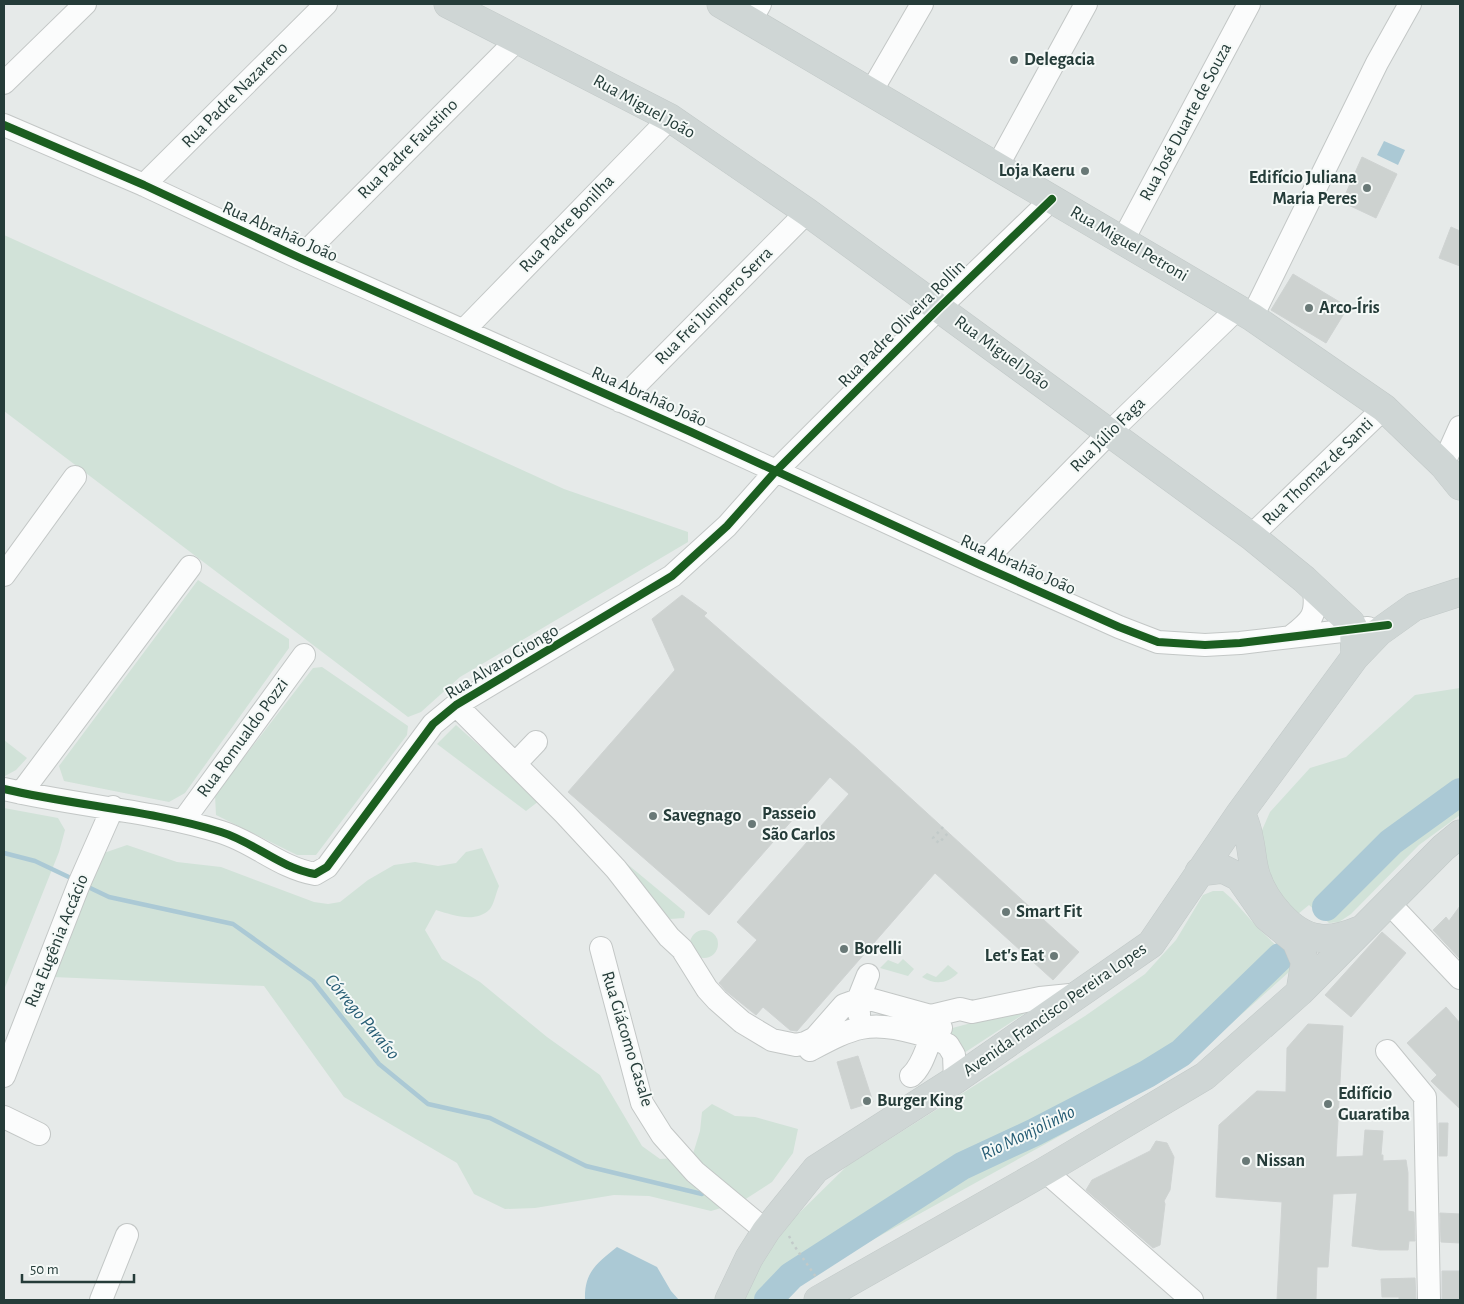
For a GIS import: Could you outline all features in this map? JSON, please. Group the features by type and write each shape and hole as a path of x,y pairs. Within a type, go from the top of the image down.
{"main road":[{"name":"Rua Miguel João","path":"448,4 670,118 807,212 1251,536 1345,615 1354,629"},
{"name":"Rua Miguel Petroni","path":"721,4 755,12 871,92 1245,312 1384,408 1443,465 1460,486"},
{"name":"Avenida Francisco Pereira Lopes","path":"729,1300 749,1258 766,1231 816,1169 955,1080 1151,944 1241,812 1355,657 1388,624 1414,607 1460,592"},
{"path":"1354,629 1355,657"},
{"path":"1241,812 1249,837 1256,875 1268,900 1277,912 1302,932 1318,938 1346,936 1360,930"},
{"path":"819,1292 1044,1171 1205,1076 1300,992 1442,848 1460,834"},
{"path":"1199,872 1223,870 1239,877 1267,918 1296,941 1305,962 1300,992"}],"street":[{"path":"4,83 86,4"},
{"name":"Rua Padre Nazareno","path":"144,186 326,4"},
{"path":"871,92 922,4"},
{"path":"998,166 1086,4"},
{"name":"Rua José Duarte de Souza","path":"1123,240 1249,4"},
{"name":"Rua Júlio Faga","path":"980,565 1110,432 1245,312 1410,4"},
{"name":"Rua Padre Faustino","path":"300,258 517,40"},
{"name":"Rua Padre Bonilha","path":"464,330 670,118"},
{"name":"Rua Abrahão João","path":"4,125 464,330 980,565 1119,627 1158,642 1205,645 1240,643 1388,624"},
{"name":"Rua Padre Oliveira Rollin","path":"775,472 939,308 1052,199"},
{"name":"Rua Frei Junipero Serra","path":"620,401 807,212"},
{"name":"Rua Thomaz de Santi","path":"1251,536 1384,408"},
{"path":"1443,465 1460,427"},
{"name":"Rua Alvaro Giongo","path":"182,821 224,833 300,871 315,874 327,867 433,724 456,705 672,576 727,526 775,472"},
{"path":"4,575 74,477"},
{"path":"182,821 113,807 12,791 190,567"},
{"path":"1294,635 1308,623 1314,614 1314,590"},
{"name":"Rua Romualdo Pozzi","path":"182,821 304,654"},
{"path":"456,705 616,869 668,937 682,948 708,989 730,1013 757,1032 786,1044 804,1043 815,1038 844,1005 858,1000 873,1000 931,1016 960,1009 972,1012 1040,998 1080,994"},
{"path":"515,764 536,742"},
{"name":"Rua Eugênia Accácio","path":"4,1076 78,884 113,807"},
{"path":"1388,902 1460,978"},
{"path":"668,937 674,955 700,994 720,1017 764,1045 793,1054 809,1051 850,1030 873,1025 887,1026 931,1038 948,1045 954,1055 955,1080"},
{"name":"Rua Giácomo Casale","path":"601,948 642,1103 662,1135 695,1172 766,1231"},
{"path":"860,1028 858,1000 868,975"},
{"path":"911,1076 924,1060 936,1029 964,1020 972,1012"},
{"path":"754,1017 786,1044"},
{"path":"1387,1051 1425,1097 1429,1300"},
{"path":"4,1117 39,1134"},
{"path":"1044,1171 1192,1300"},
{"path":"101,1300 127,1235"}],"path":[{"path":"943,827 933,838 939,843 948,833"},
{"path":"793,1244 819,1292"}],"green space":[{"path":"4,235 564,489 688,532 688,542 460,677 421,712 408,717 4,411"},
{"path":"198,580 289,639 289,648 185,793 169,802 64,781 59,766"},
{"path":"322,667 408,726 407,735 316,855 297,855 216,815 215,795 313,668"},
{"path":"1460,688 1460,815 1419,845 1351,914 1339,922 1329,923 1309,905 1298,914 1268,885 1259,837 1270,812 1310,768 1346,757 1415,695"},
{"path":"456,725 536,796 539,801 526,811 437,744"},
{"path":"4,740 27,758 16,770 5,776"},
{"path":"4,808 58,818 65,830 59,852 4,990"},
{"path":"127,845 177,862 221,867 314,902 328,904 340,902 368,880 394,865 415,862 438,866 456,863 466,852 482,848 499,886 494,901 490,909 478,916 457,916 436,910 425,930 442,959 480,982 547,1037 600,1075 642,1146 660,1159 692,1157 700,1131 702,1112 712,1104 735,1116 755,1117 798,1129 793,1153 772,1182 741,1202 711,1211 649,1196 614,1195 535,1208 505,1209 474,1194 457,1163 344,1097 264,986 53,977 101,854"},
{"path":"626,863 685,912 684,918 670,919 625,865"},
{"path":"1213,891 1223,891 1292,961 1289,972 1179,1070 802,1279 778,1300 745,1300 746,1287 773,1245 795,1217 847,1166 1085,1016 1145,974 1176,940 1203,895"},
{"path":"704,930 714,934 718,944 714,954 704,958 694,954 690,944 694,934"},
{"path":"903,959 914,969 908,976 880,968 888,960 898,964"},
{"path":"948,965 958,973 950,979 936,982 922,977 927,973 936,977"},
{"path":"1033,1008 964,1053 945,1030"}],"water":[{"path":"1384,141 1405,150 1398,165 1377,155"},
{"path":"617,1247 657,1267 671,1291 679,1300 585,1300 585,1290 589,1275 603,1258"}],"building":[{"name":"Edifício Juliana Maria Peres","path":"1362,157 1397,174 1376,218 1342,202"},
{"path":"1451,227 1460,231 1460,266 1439,258"},
{"name":"Arco-Íris","path":"1293,274 1348,307 1326,343 1271,310"},
{"path":"682,595 707,613 704,616 857,749 1079,952 1053,980 935,873 797,1031 790,1030 763,1007 756,1015 726,991 719,983 757,940 737,922 849,794 830,777 709,915 568,792 675,670 652,619"},
{"path":"1460,906 1460,959 1433,930 1446,917 1449,921"},
{"path":"1382,932 1406,953 1351,1017 1325,995"},
{"path":"1446,1007 1460,1023 1460,1109 1431,1081 1437,1075 1407,1043"},
{"path":"1308,1024 1343,1026 1336,1157 1363,1156 1365,1130 1383,1131 1381,1155 1383,1155 1383,1161 1406,1160 1408,1211 1414,1212 1415,1241 1409,1241 1408,1250 1380,1250 1352,1246 1357,1193 1333,1194 1328,1267 1317,1267 1316,1300 1277,1300 1282,1202 1216,1197 1219,1125 1257,1091 1286,1092 1287,1048"},
{"path":"858,1056 873,1102 851,1109 837,1062"},
{"path":"1439,1123 1448,1123 1447,1156 1439,1156"},
{"path":"1156,1141 1167,1143 1174,1157 1170,1190 1164,1201 1160,1245 1153,1248 1086,1190 1092,1180 1150,1151"},
{"path":"1440,1213 1460,1214 1460,1243 1441,1242"},
{"path":"1442,1271 1460,1271 1460,1300 1442,1300"},
{"path":"1415,1278 1416,1300 1382,1297 1381,1279"}],"waterway":[{"name":"Rio Monjolinho","path":"1326,907 1391,842 1460,792"},
{"name":"Córrego Paraíso","path":"4,853 35,861 75,880"},
{"name":"Córrego Paraíso","path":"86,886 109,897 233,924 313,981 379,1064 428,1104 490,1118 586,1166 702,1194"},
{"name":"Rio Monjolinho","path":"768,1300 791,1276 962,1166 1035,1132 1147,1074 1181,1053 1280,957"}],"cycle path":[{"path":"4,125 144,185 300,258 691,432 980,565 1119,627 1158,642 1205,645 1240,643 1388,625"},
{"path":"4,789 167,818 221,832 233,836 290,866 315,874 327,867 433,724 456,705 672,576 727,526 775,472 939,308 1052,199"}],"place":[{"name":"Delegacia","path":"1014,60"},
{"name":"Loja Kaeru","path":"1085,171"},
{"name":"Edifício Juliana Maria Peres","path":"1367,188"},
{"name":"Arco-Íris","path":"1309,308"},
{"name":"Savegnago","path":"653,816"},
{"name":"Passeio São Carlos","path":"752,824"},
{"name":"Smart Fit","path":"1006,912"},
{"name":"Borelli","path":"844,949"},
{"name":"Let's Eat","path":"1054,956"},
{"name":"Burger King","path":"867,1101"},
{"name":"Edifício Guaratiba","path":"1328,1104"},
{"name":"Nissan","path":"1246,1161"}]}
